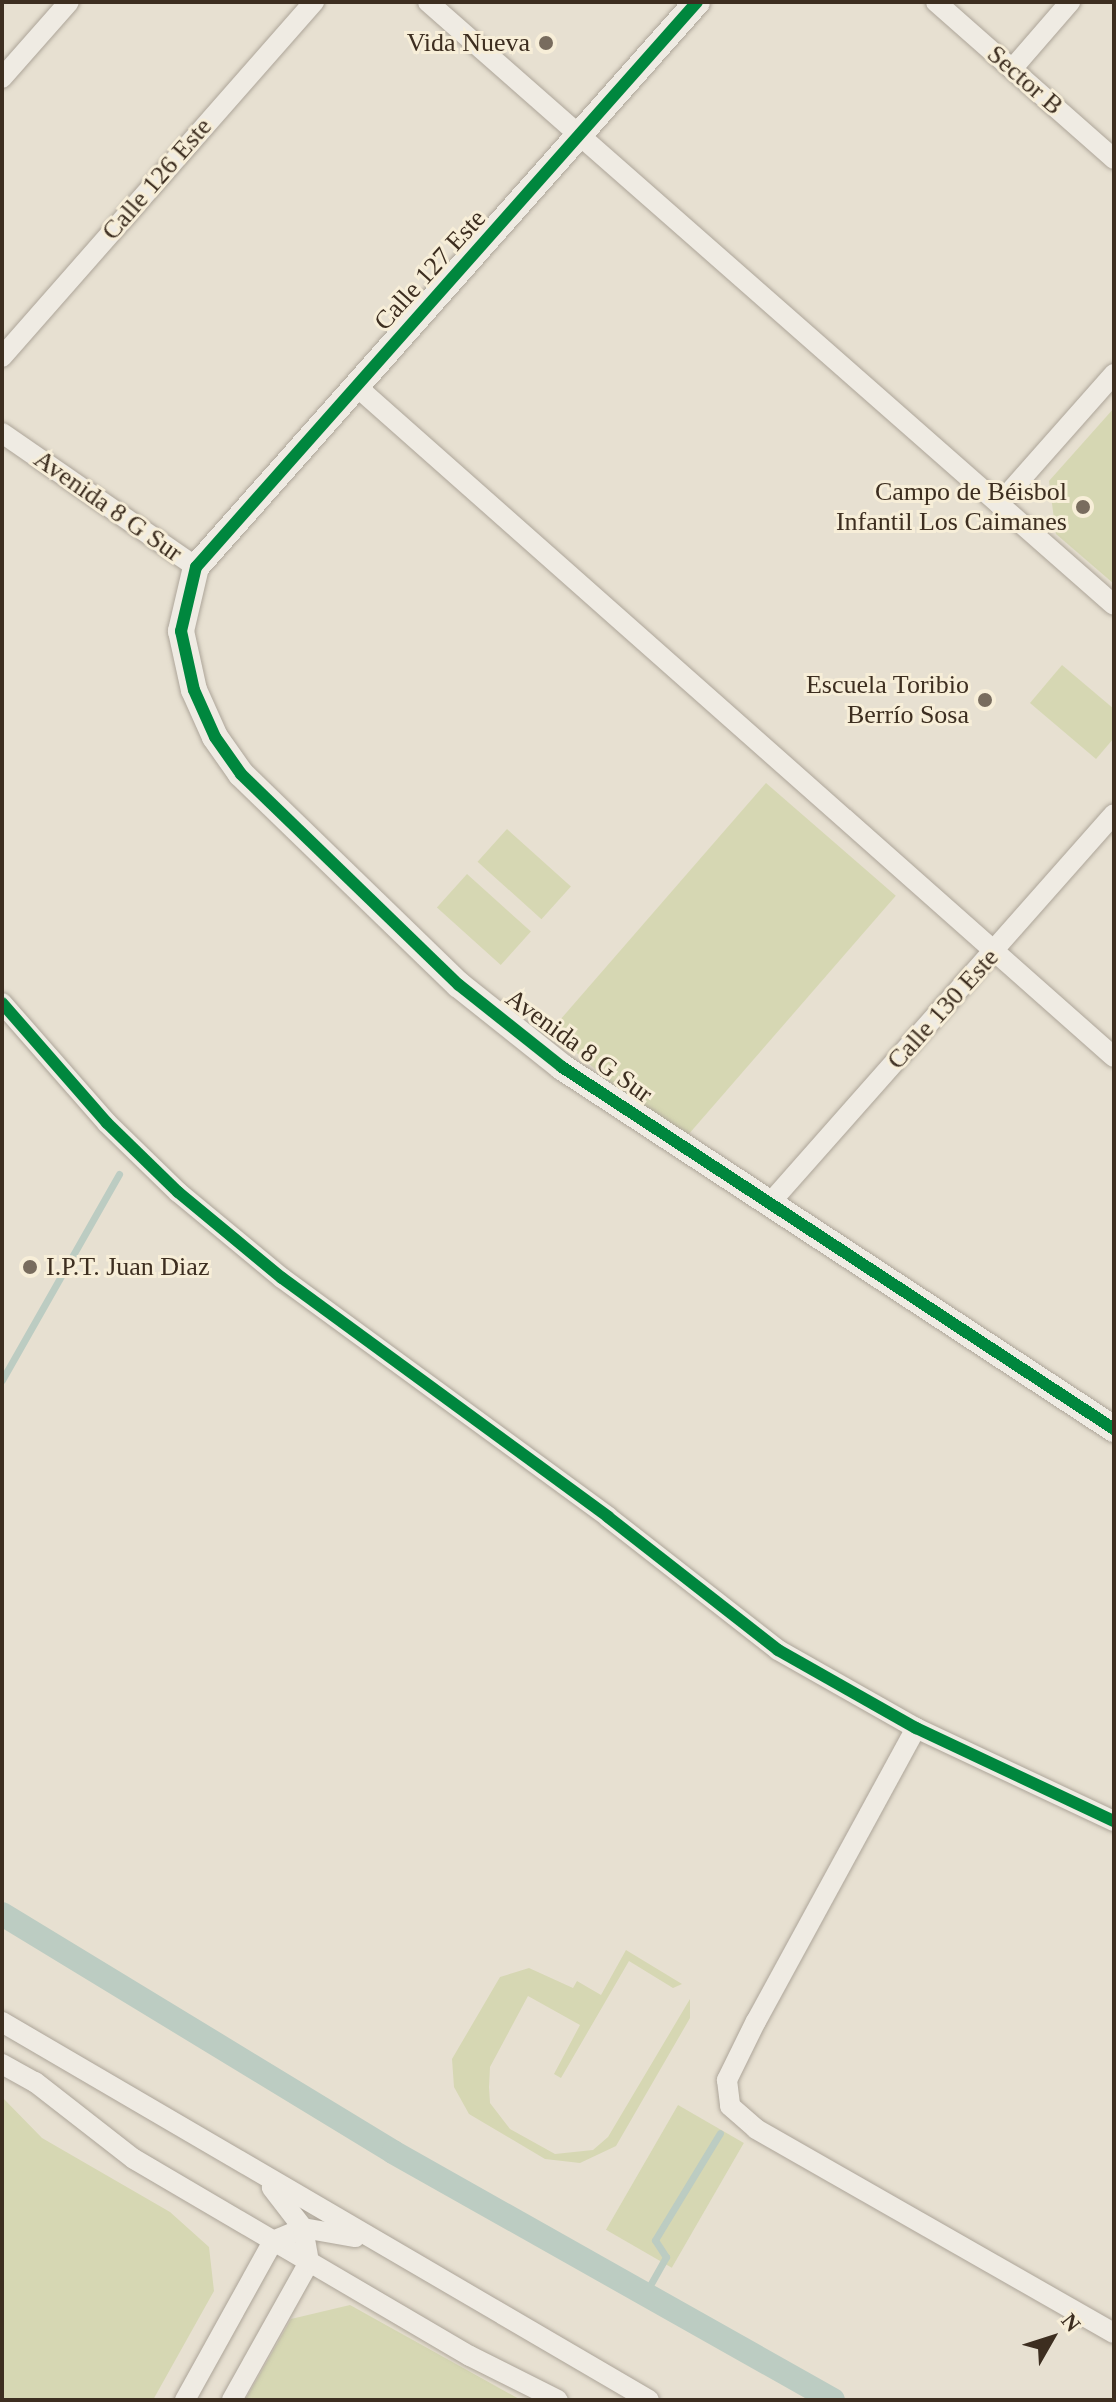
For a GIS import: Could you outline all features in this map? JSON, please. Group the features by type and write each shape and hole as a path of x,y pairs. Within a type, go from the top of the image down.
{"street":[{"path":"2,78 69,2"},
{"name":"Calle 126 Este","path":"2,357 314,2"},
{"path":"428,2 1114,605"},
{"name":"Calle 127 Este","path":"196,567 697,2"},
{"name":"Sector B","path":"936,2 1114,159"},
{"path":"1012,69 1070,2"},
{"path":"999,504 1114,374"},
{"path":"356,386 1114,1057"},
{"name":"Avenida 8 G Sur","path":"2,433 196,567 181,631 194,690 215,737 241,774 459,985 562,1067 1114,1429"},
{"name":"Calle 130 Este","path":"770,1203 1114,814"},
{"path":"2,1003 107,1123 178,1192 282,1278 608,1517 778,1650 916,1728 1114,1821"},
{"path":"916,1728 756,2021 727,2080 730,2106 756,2129 1114,2333"},
{"path":"2,2022 649,2400"},
{"path":"2,2064 35,2082 134,2159 470,2356 558,2400"},
{"path":"232,2400 309,2262 303,2228 290,2206 249,2166"},
{"path":"185,2400 273,2241 303,2228 382,2245"}],"green space":[{"name":"Campo de Béisbol Infantil Los Caimanes","path":"1114,408 1114,584 1056,534 1049,481"},
{"path":"1062,665 1114,709 1114,738 1096,759 1030,703"},
{"path":"766,783 896,896 681,1143 551,1031"},
{"path":"507,829 571,887 541,919 478,862"},
{"path":"467,874 531,932 501,965 437,907"},
{"path":"626,1950 682,1984 673,1988 629,1961 561,2078 554,2074 580,2025 528,1996 490,2067 490,2103 510,2129 555,2154 593,2150 608,2137 690,1999 690,2018 616,2146 580,2163 545,2159 469,2114 454,2087 452,2059 500,1977 529,1968 573,1988 577,1981 601,1995"},
{"path":"2,2097 42,2138 170,2212 209,2247 214,2291 153,2400 2,2400"},
{"path":"678,2105 744,2143 672,2268 606,2230"},
{"path":"350,2305 521,2400 245,2400 291,2319"}],"waterway":[{"path":"2,1380 119,1174"},
{"path":"2,1914 393,2152 833,2400"},
{"path":"644,2296 666,2257 655,2240 720,2133"}],"cycle path":[{"path":"697,2 196,567 181,631 194,690 215,737 241,774 459,985 562,1067 1114,1429"},
{"path":"2,1003 107,1123 178,1192 282,1278 608,1517 778,1650 916,1728 1114,1821"}],"place":[{"name":"Vida Nueva","path":"546,43"},
{"name":"Campo de Béisbol Infantil Los Caimanes","path":"1083,507"},
{"name":"Escuela Toribio Berrío Sosa","path":"985,700"},
{"name":"I.P.T. Juan Diaz","path":"30,1267"}]}
